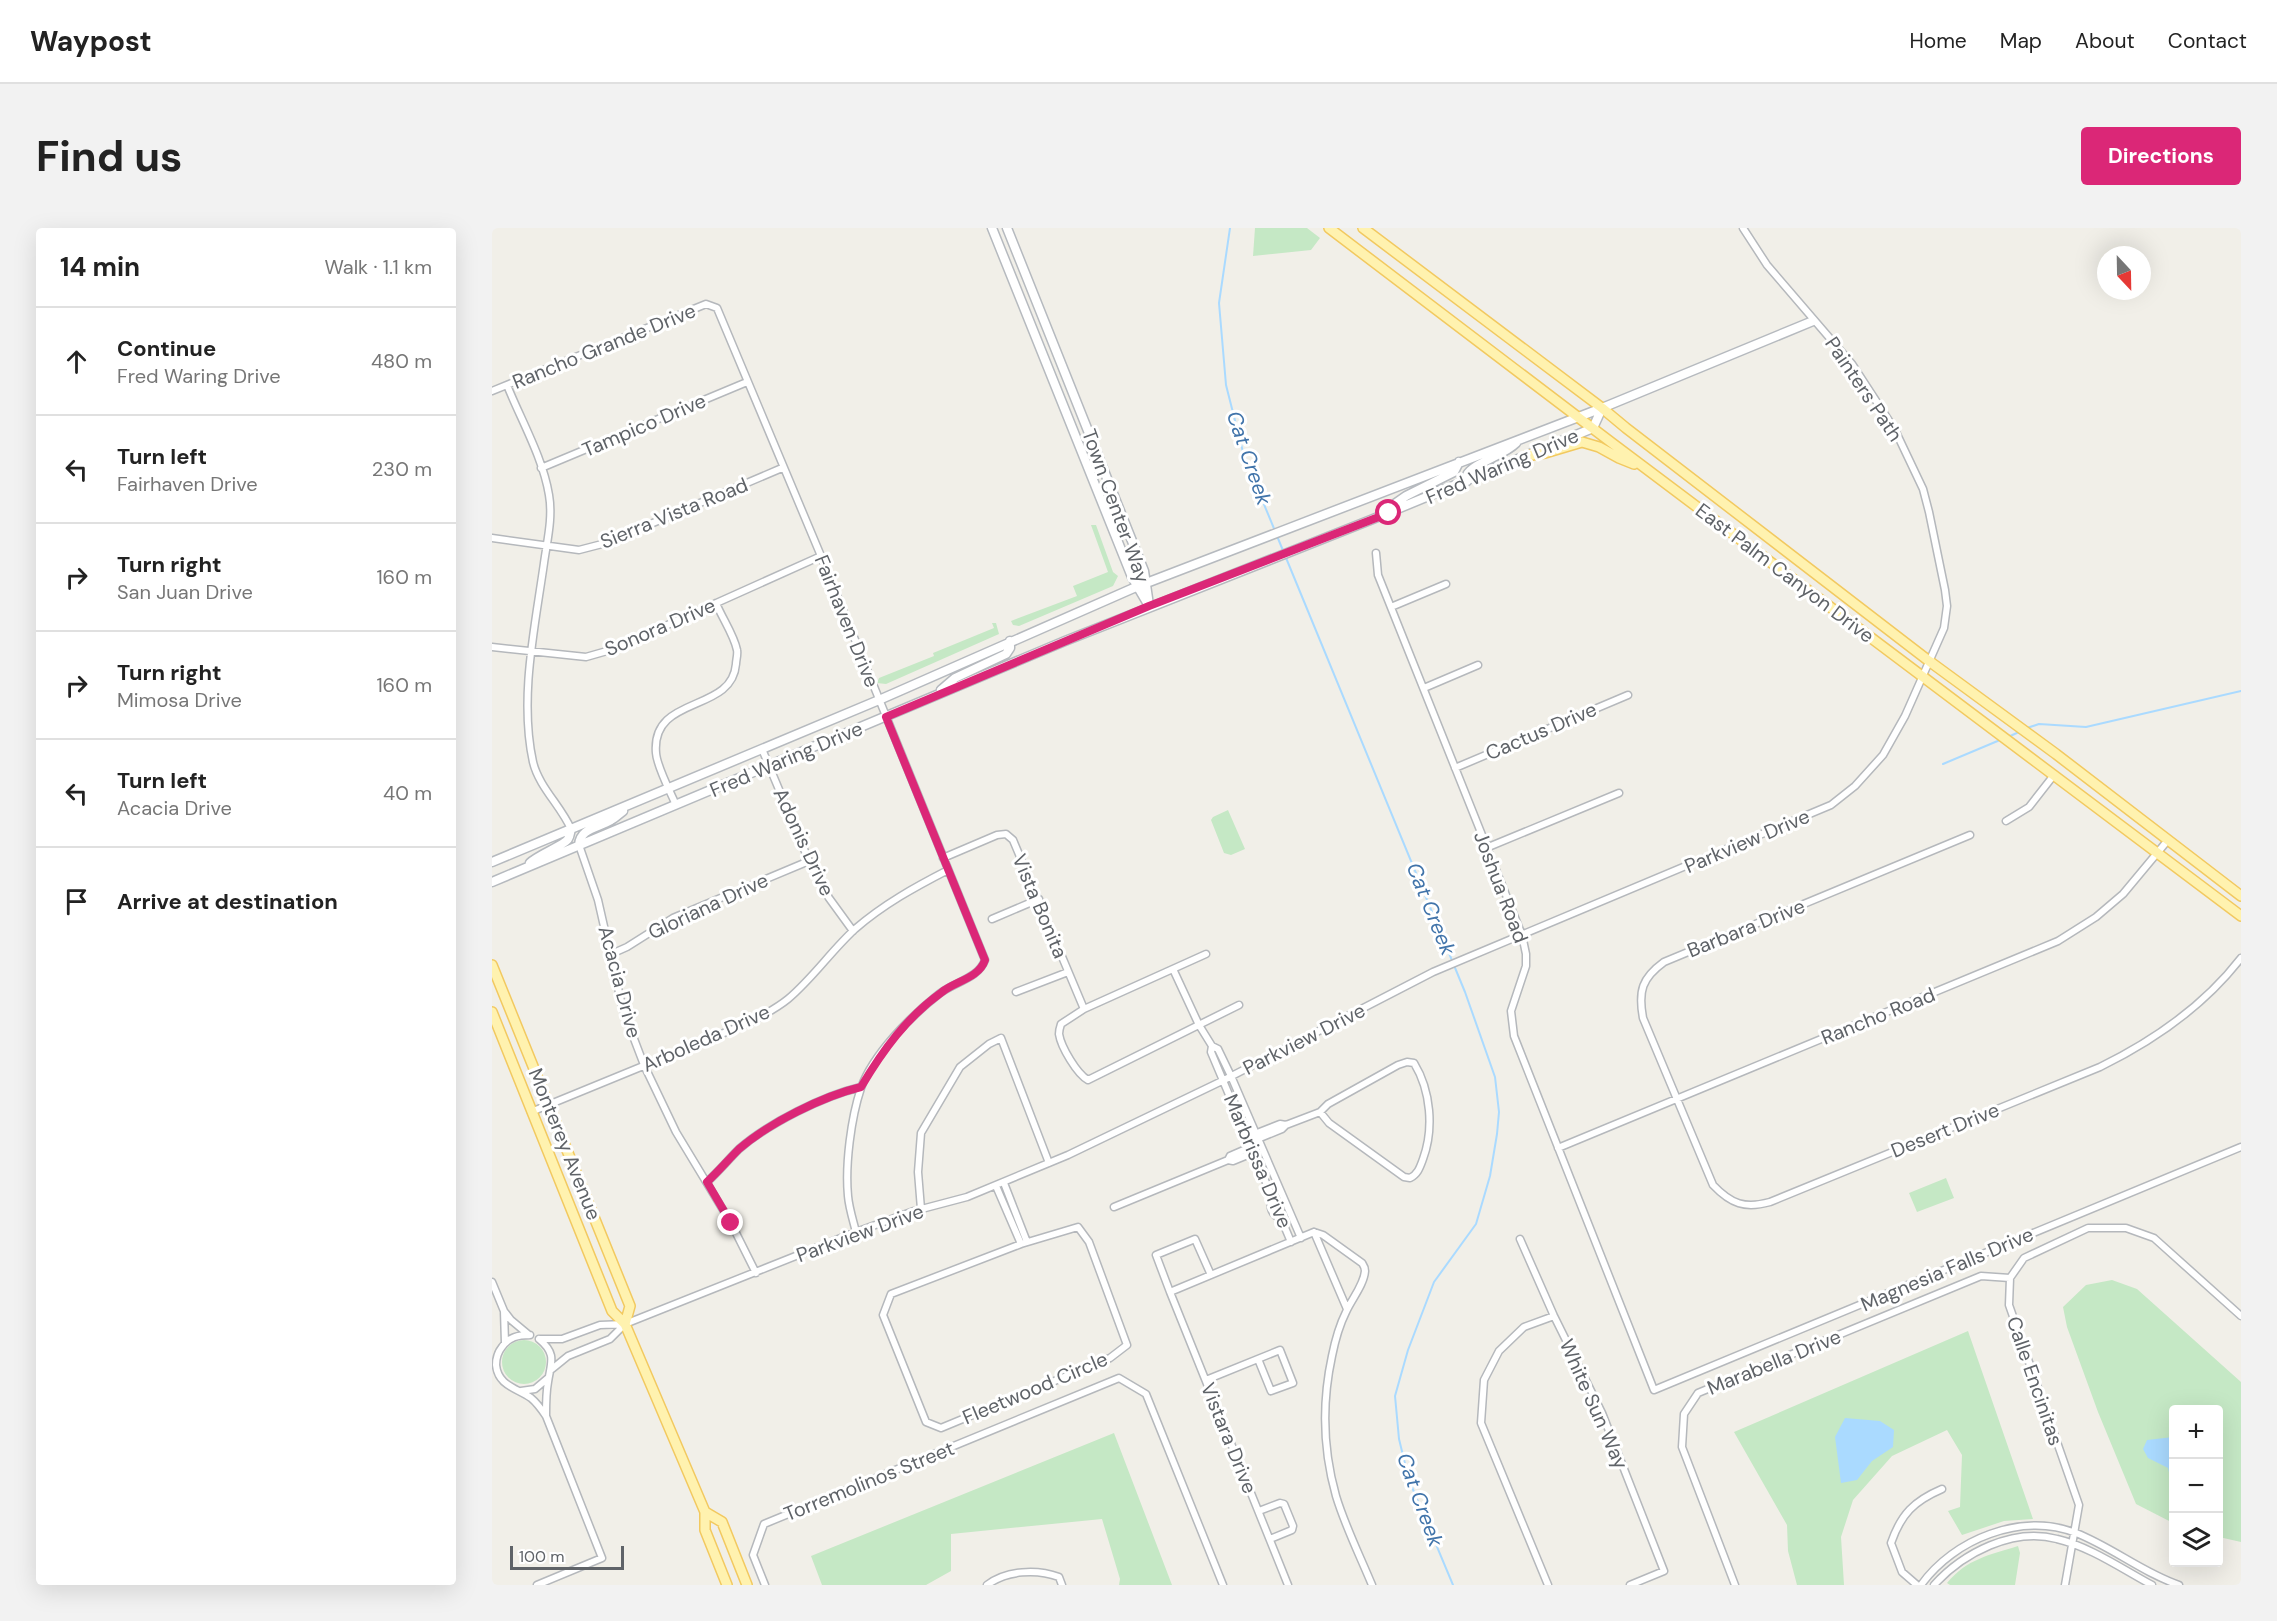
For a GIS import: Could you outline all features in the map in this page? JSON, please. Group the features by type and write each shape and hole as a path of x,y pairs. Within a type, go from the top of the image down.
{"main road":[{"name":"Town Center Way","path":"992,228 1136,587 1149,606"},
{"name":"Town Center Way","path":"1007,228 1119,505 1147,583 1149,606"},
{"name":"East Palm Canyon Drive","path":"1329,228 2241,916"},
{"name":"East Palm Canyon Drive","path":"1363,228 1602,408 1626,429 1929,661 2056,754 2241,896"},
{"name":"Fred Waring Drive","path":"492,861 879,700 1136,587 1602,408 1813,321"},
{"name":"Fred Waring Drive","path":"492,882 1149,606 1312,544 1593,428 1602,408"},
{"path":"1467,481 1467,475 1473,467 1504,453 1520,439"},
{"path":"1526,456 1582,442 1599,447 1645,468"},
{"path":"1389,513 1396,503 1406,496 1454,472 1459,462"},
{"path":"934,696 954,678 1006,654 1010,648 1010,641"},
{"path":"579,846 579,837 585,832 611,821 632,804"},
{"path":"526,868 542,854 565,842 571,829"},
{"name":"Monterey Avenue","path":"492,965 630,1306 625,1324"},
{"name":"Monterey Avenue","path":"492,1012 612,1311 625,1324 705,1512 705,1530 727,1585"},
{"name":"Monterey Avenue","path":"705,1512 722,1522 747,1585"}],"street":[{"name":"Painters Path","path":"1743,228 1767,265 1852,364 1891,423 1923,489 1947,606 1944,628 1923,676"},
{"name":"Rancho Grande Drive","path":"492,391 706,304 717,308"},
{"name":"Fairhaven Drive","path":"717,308 782,468 821,556 985,960 982,968 975,974 941,992 914,1015 879,1058 861,1087"},
{"name":"Tampico Drive","path":"541,468 747,382"},
{"path":"507,385 550,496 551,520 532,653 527,712 534,765 542,784 571,829"},
{"name":"Sierra Vista Road","path":"492,538 579,550 606,543 782,468"},
{"name":"Joshua Road","path":"1376,553 1378,575 1522,935 1526,966 1511,1011 1514,1036 1654,1390"},
{"name":"Sonora Drive","path":"492,647 586,657 614,648 821,556"},
{"path":"1391,607 1446,584"},
{"path":"676,805 656,753 659,728 671,715 715,695 728,684 735,673 737,651 716,603"},
{"path":"1424,688 1478,665"},
{"name":"Parkview Drive","path":"625,1324 855,1232 1004,1183 1224,1080 1433,972 1831,805 1855,786 1883,755 1905,716 1923,676"},
{"name":"Cactus Drive","path":"1455,768 1628,695"},
{"name":"Adonis Drive","path":"762,749 809,861 828,897 853,931"},
{"path":"2006,821 2029,807 2054,775"},
{"path":"1486,848 1619,793"},
{"name":"Vista Bonita","path":"943,858 997,835 1006,834 1013,840 1084,1009"},
{"name":"Barbara Drive","path":"1677,1099 1643,1018 1640,1003 1643,985 1651,971 1664,962 1970,835"},
{"name":"Rancho Road","path":"1558,1148 2058,941 2096,916 2118,898 2168,840"},
{"name":"Acacia Drive","path":"579,846 598,900 623,1010 644,1065 676,1132 707,1182 756,1273"},
{"name":"Gloriana Drive","path":"609,955 627,947 673,918 809,861"},
{"name":"Arboleda Drive","path":"531,1112 753,1021 801,987 853,931 898,897 948,870"},
{"path":"992,919 1039,899"},
{"path":"1206,954 1084,1009 1061,1024 1059,1034 1073,1064 1081,1076 1088,1080 1239,1005"},
{"name":"Desert Drive","path":"1677,1099 1713,1185 1723,1196 1739,1204 1755,1206 1781,1198 2129,1053 2161,1033 2197,1004 2241,958"},
{"path":"1173,969 1199,1025 1212,1046"},
{"path":"1016,992 1068,972"},
{"path":"921,1209 918,1172 921,1133 960,1067 989,1044 1001,1038 1049,1163"},
{"name":"Marbrissa Drive","path":"1292,1242 1210,1052 1212,1046 1218,1049 1231,1076 1301,1238"},
{"path":"1114,1207 1228,1160 1230,1156 1240,1155 1271,1131 1282,1129 1286,1125 1320,1112 1328,1104 1407,1062 1414,1063 1420,1072 1429,1112 1430,1131 1426,1151 1418,1171 1410,1178 1404,1177 1329,1123 1320,1112"},
{"path":"707,1182 740,1149 772,1125 841,1092 861,1087 849,1148 848,1196 855,1232"},
{"path":"1250,1145 1258,1142"},
{"name":"Magnesia Falls Drive","path":"1654,1390 2241,1147"},
{"path":"1004,1183 1024,1243"},
{"path":"1268,1188 1277,1184"},
{"path":"996,1186 1024,1243"},
{"path":"1281,1218 1290,1214"},
{"name":"Fleetwood Circle","path":"1078,1227 1089,1242 1127,1344 1110,1358 941,1428 927,1422 883,1314 891,1294 1024,1243 1078,1227"},
{"path":"2010,1278 2024,1258 2088,1228 2126,1228 2154,1238 2241,1316"},
{"path":"1314,1232 1347,1309"},
{"path":"1170,1292 1314,1232 1323,1234 1362,1263 1364,1277 1347,1309 1335,1342 1328,1374 1325,1406 1330,1470 1336,1498 1372,1585"},
{"name":"Vistara Drive","path":"1211,1275 1195,1239 1156,1255 1288,1585"},
{"name":"White Sun Way","path":"1520,1239 1554,1316 1602,1413 1664,1571 1630,1585"},
{"name":"Marabella Drive","path":"1735,1585 1682,1447 1684,1414 1698,1393 1981,1276 2010,1278"},
{"name":"Calle Encinitas","path":"2010,1278 2009,1305 2079,1505 2065,1585"},
{"path":"492,1282 504,1311 511,1320 530,1335"},
{"path":"504,1311 505,1343"},
{"path":"1548,1585 1481,1423 1484,1380 1499,1351 1524,1327 1554,1316"},
{"path":"537,1585 602,1558 546,1416 531,1398 507,1386 497,1370 496,1360 499,1351 505,1343 521,1335 562,1339 600,1325 625,1324"},
{"path":"552,1369 568,1356 610,1339 625,1324"},
{"path":"539,1338 550,1352 552,1369 549,1378 546,1416"},
{"path":"1206,1380 1280,1350 1293,1383 1271,1391 1258,1359"},
{"path":"516,1390 535,1389 549,1378"},
{"name":"Torremolinos Street","path":"765,1585 753,1555 764,1524 1119,1378 1146,1394 1223,1585"},
{"path":"1942,1489 1927,1496 1898,1522 1891,1543 1902,1572 1919,1585 1942,1560 1983,1536 2021,1527 2042,1527 2075,1532 2179,1585"},
{"path":"1258,1511 1280,1503 1284,1504 1293,1526 1292,1530 1270,1539"},
{"path":"1934,1585 1964,1558 1984,1548 2010,1539 2035,1537 2055,1538 2073,1544 2152,1585"},
{"path":"987,1585 999,1577 1043,1571 1059,1577 1062,1585"}],"green space":[{"path":"1255,228 1307,228 1320,238 1311,250 1253,256"},
{"path":"1091,525 1096,525 1113,572 1118,576 1113,586 1019,626 1013,625 1011,621 1077,596 1073,586 1108,572"},
{"path":"992,623 996,623 999,634 886,684 877,683 879,678 994,628"},
{"path":"1228,810 1245,849 1231,855 1224,853 1211,820"},
{"path":"1946,1178 1954,1198 1917,1212 1909,1193"},
{"path":"2112,1280 2137,1289 2241,1382 2241,1542 2223,1538 2223,1405 2169,1405 2169,1521 2136,1504 2098,1412 2067,1327 2063,1307 2086,1285"},
{"path":"1968,1331 2033,1519 2004,1521 1962,1535 1948,1511 1960,1507 1962,1455 1947,1430 1892,1456 1853,1500 1841,1537 1844,1585 1797,1585 1788,1551 1787,1525 1734,1432"},
{"path":"524,1340 533,1341 540,1346 545,1353 545,1371 540,1378 533,1383 524,1384 515,1383 508,1378 503,1371 502,1362 503,1353 508,1346 515,1341"},
{"path":"1114,1433 1172,1585 1119,1585 1120,1579 1102,1519 951,1534 951,1571 926,1585 822,1585 811,1556"},
{"path":"2018,1546 2020,1553 2015,1585 1950,1585 1947,1583 1962,1568 1971,1563"}],"water":[{"path":"1845,1418 1880,1421 1894,1430 1893,1447 1872,1461 1857,1480 1841,1483 1835,1437"},
{"path":"2169,1437 2169,1472 2168,1468 2148,1458 2143,1449 2147,1440"}],"waterway":[{"name":"Cat Creek","path":"1230,228 1219,303 1226,385 1244,456 1275,531"},
{"name":"Cat Creek","path":"1277,536 1465,992 1495,1077 1499,1112 1497,1134 1490,1176 1476,1224 1434,1282 1408,1350 1395,1396 1399,1439 1409,1480 1453,1585"},
{"path":"2027,728 2039,724 2086,727 2241,691"},
{"path":"2008,737 2019,732"},
{"path":"1943,764 2000,740"}],"route":[{"path":"731,1223 707,1182 740,1149 772,1125 841,1092 861,1087 895,1035 914,1015 941,992 975,974 982,968 985,960 886,717 1149,606 1389,513"}]}
